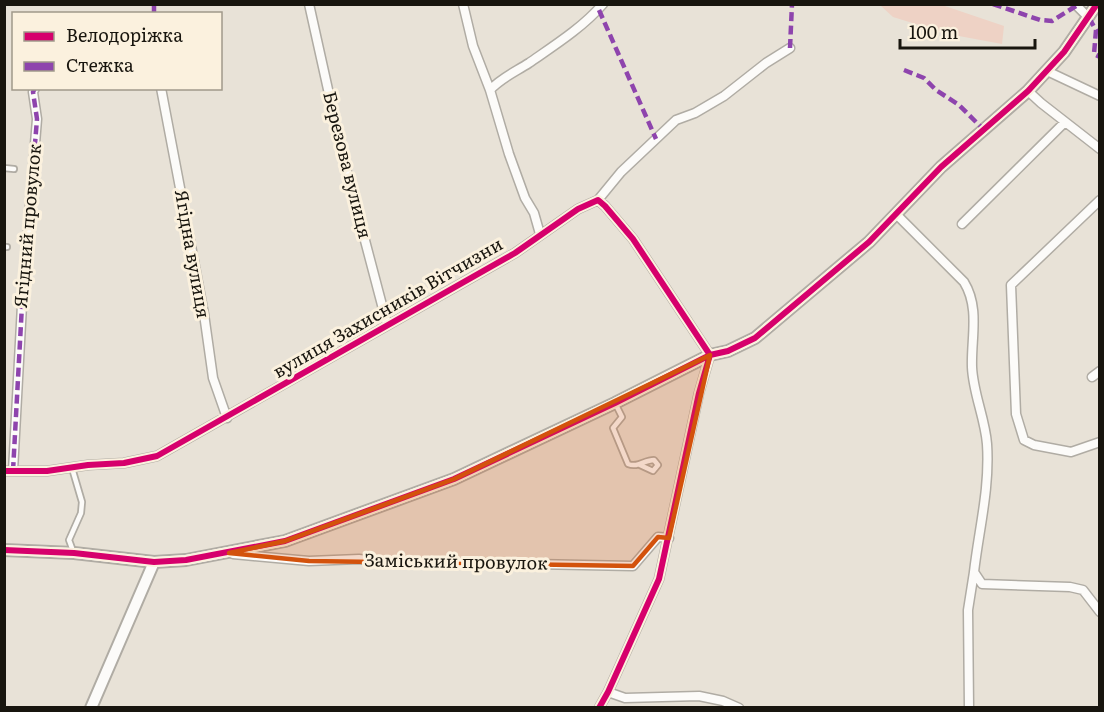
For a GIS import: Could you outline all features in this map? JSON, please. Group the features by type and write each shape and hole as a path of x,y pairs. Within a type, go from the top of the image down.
{"street":[{"name":"Березова вулиця","path":"309,4 343,157 387,324"},
{"path":"463,4 473,46 490,90 509,154 525,198 534,213 540,234"},
{"path":"490,90 499,80 572,33 603,4"},
{"path":"1075,4 1089,18"},
{"path":"4,550 74,553 154,562 186,560 285,541 454,479 710,355 728,351 755,338 853,256 897,215 940,168 1028,91 1047,71 1089,18 1097,4"},
{"name":"вулиця Захисників Вітчизни","path":"9,471 124,463 157,456 515,253 578,208 598,200 621,172 676,120 695,113 724,96 766,63 790,48"},
{"path":"1047,71 1100,96"},
{"name":"Ягідний провулок","path":"9,471 37,119 34,90"},
{"name":"Ягідна вулиця","path":"161,90 204,314 213,378 226,418"},
{"path":"1028,91 1100,149"},
{"path":"962,224 1065,122"},
{"path":"598,200 606,206 633,239 710,355 699,393 659,579 608,692 598,708"},
{"path":"1100,200 1011,285 1016,414 1024,440 1034,445 1071,452 1100,442"},
{"path":"897,215 964,282 970,291 974,305 972,368 987,442 987,485 968,610 969,708"},
{"name":"Заміський провулок","path":"229,553 309,561 359,559 391,563 633,566 658,537 669,538"},
{"path":"91,708 154,562"},
{"path":"974,572 982,584 1070,587 1083,590 1100,612"},
{"path":"608,692 625,698 699,696 723,701 739,708"}],"lane":[{"path":"4,168 14,169"},
{"path":"615,403 622,417 612,428 628,464 640,465"},
{"path":"72,468 82,501 81,513 69,540 74,553"}],"highlighted area":[{"path":"710,355 669,538 658,537 633,566 309,561 229,553 285,541 454,479"}],"shaded area":[{"path":"880,5 942,5 1004,26 1002,44 948,34 893,17"}],"marked path":[{"path":"154,4 154,12"},
{"path":"790,48 792,4"},
{"path":"993,4 1040,20 1052,21 1076,6"},
{"path":"599,10 656,139"},
{"path":"1089,18 1096,30 1094,54 1100,57"},
{"path":"904,70 924,78 936,90 959,105 983,129"},
{"path":"13,471 22,305 37,119 34,90"}],"cycle path":[{"path":"4,550 74,553 154,562 186,560 285,541 454,479 710,355 728,351 755,338 869,242 941,167 1028,91 1064,52 1097,4"},
{"path":"4,471 47,471 124,463 157,456 515,253 578,209 598,200 633,239 710,355 699,393 659,579 599,708"}]}
